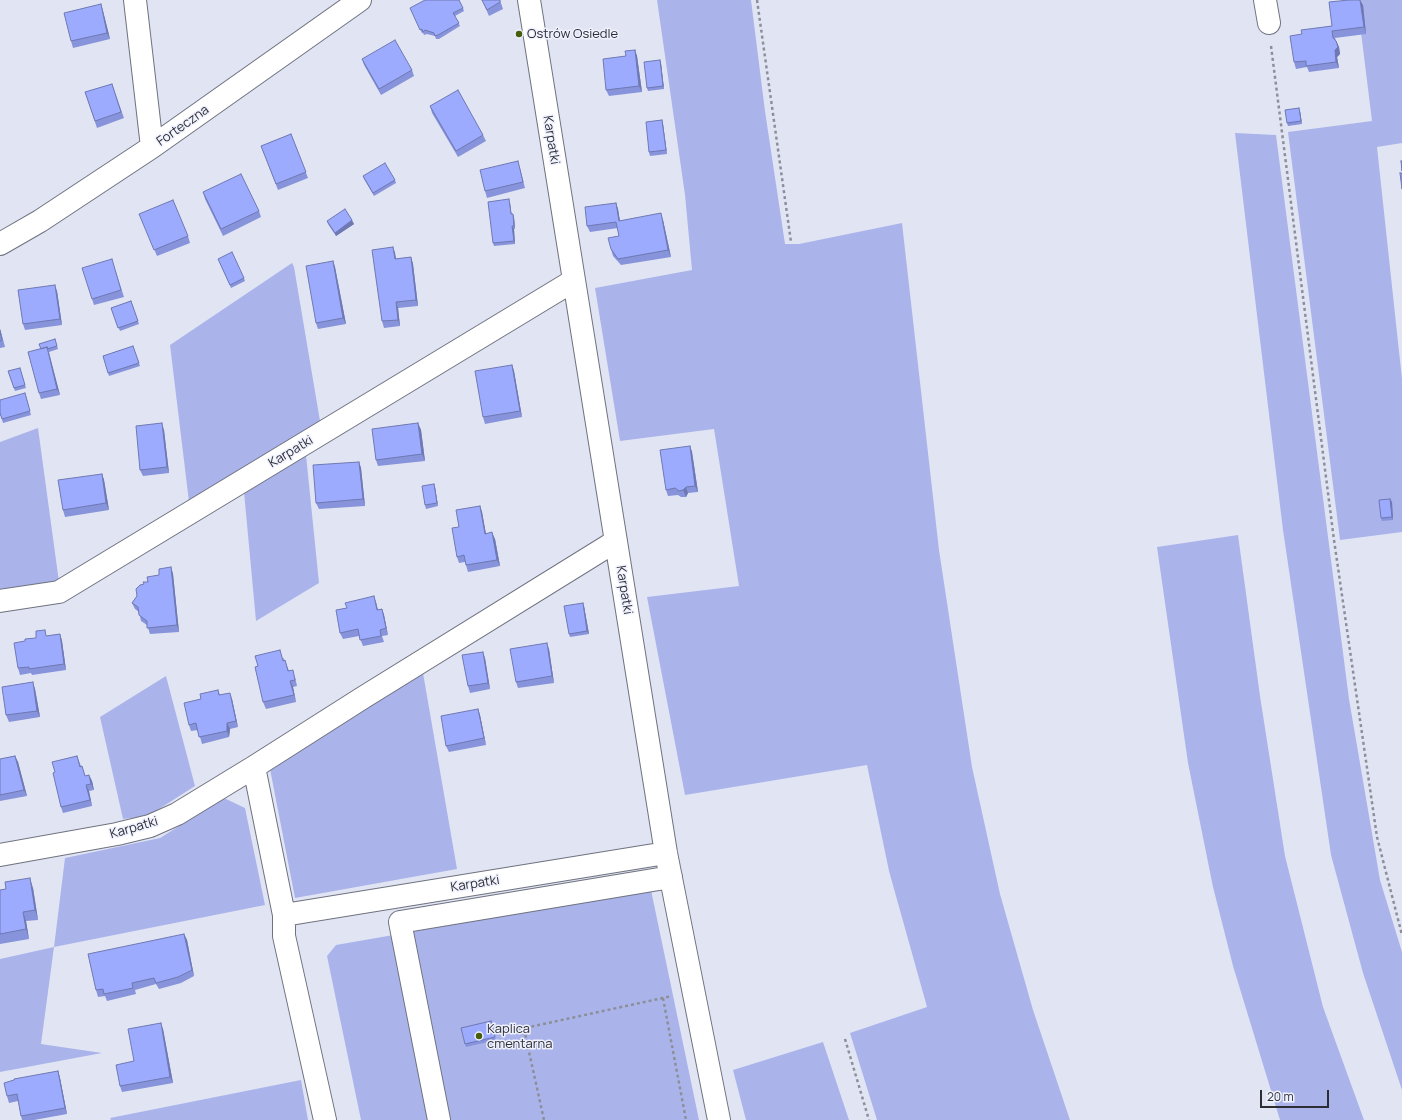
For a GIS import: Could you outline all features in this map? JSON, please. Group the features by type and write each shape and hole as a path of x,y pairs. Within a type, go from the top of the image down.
{"street":[{"path":"135,0 152,147"},
{"name":"Forteczna","path":"0,244 40,221 152,147 360,0"},
{"name":"Karpatki","path":"529,0 666,853 719,1120"},
{"path":"1265,0 1269,23"},
{"name":"Karpatki","path":"0,601 59,592 573,281"},
{"name":"Karpatki","path":"0,855 117,834 150,826 177,814 616,541"},
{"path":"254,767 284,915 284,936 325,1120"},
{"name":"Karpatki","path":"284,915 666,853"},
{"path":"400,922 671,877"},
{"path":"395,898 440,1120"}],"path":[{"path":"757,0 791,242"},
{"path":"1269,23 1334,540 1376,829 1402,935"},
{"path":"502,1033 663,998 686,1120"},
{"path":"524,1029 544,1120"},
{"path":"845,1039 869,1120"}],"shaded area":[{"path":"657,0 751,0 765,111 785,244 799,244 902,223 939,550 972,767 1000,894 1033,1010 1070,1120 877,1120 850,1033 927,1007 889,871 867,765 685,795 647,597 739,586 714,429 620,441 595,288 692,270 685,195"},
{"path":"1357,0 1402,0 1402,143 1377,147 1402,379 1402,532 1340,540 1288,132 1372,121"},
{"path":"1235,133 1276,135 1349,699 1380,880 1402,952 1402,1090 1363,973 1331,855 1283,530"},
{"path":"292,263 294,267 320,421 189,502 170,345"},
{"path":"38,428 59,582 0,589 0,442"},
{"path":"306,455 319,583 256,621 244,492"},
{"path":"1238,535 1260,696 1285,856 1323,1007 1364,1120 1280,1120 1233,966 1213,887 1188,763 1157,547"},
{"path":"423,673 457,869 295,898 270,769"},
{"path":"166,676 195,786 148,816 123,819 100,717"},
{"path":"224,798 245,808 265,905 54,947 65,858 160,838"},
{"path":"651,890 699,1120 361,1120 327,956 336,945"},
{"path":"54,947 41,1044 102,1053 0,1072 0,959"},
{"path":"823,1042 849,1120 746,1120 733,1070"},
{"path":"301,1080 308,1120 111,1120 110,1118"}],"building":[{"path":"425,0 459,0 463,8 453,13 459,23 435,36 434,33 425,30 423,32 422,29 420,30 410,8"},
{"path":"482,0 500,0 500,2 487,10"},
{"path":"1360,0 1364,27 1332,31 1333,38 1338,47 1335,50 1336,62 1306,66 1306,61 1294,62 1290,36 1302,34 1301,30 1332,26 1329,2"},
{"path":"101,4 107,33 71,41 64,13"},
{"path":"395,40 412,70 379,89 362,59"},
{"path":"635,50 639,86 606,90 603,59 626,56 625,51"},
{"path":"660,60 663,86 647,88 644,62"},
{"path":"112,84 121,112 95,121 85,92"},
{"path":"458,90 483,135 456,151 430,106"},
{"path":"1299,108 1301,121 1287,123 1285,110"},
{"path":"662,120 666,150 649,152 646,122"},
{"path":"291,134 306,172 276,184 261,146"},
{"path":"518,161 523,182 485,191 480,170"},
{"path":"385,163 395,180 373,193 363,176"},
{"path":"1400,173 1402,173 1402,189"},
{"path":"241,174 259,211 221,229 203,192"},
{"path":"509,199 511,214 513,214 514,226 512,226 514,241 493,243 488,202"},
{"path":"173,200 188,236 154,250 139,214"},
{"path":"616,203 619,221 661,213 668,250 618,259 611,249 608,238 619,236 616,222 587,226 585,207"},
{"path":"345,209 352,220 335,233 327,221"},
{"path":"393,247 395,259 411,257 416,300 396,302 398,320 382,321 372,250"},
{"path":"232,252 244,278 230,285 218,259"},
{"path":"112,259 121,290 92,299 82,268"},
{"path":"333,261 343,318 316,323 306,266"},
{"path":"55,285 60,319 23,324 18,290"},
{"path":"131,301 138,321 118,328 111,308"},
{"path":"55,339 57,346 41,349 39,344"},
{"path":"133,346 139,363 108,373 103,356"},
{"path":"47,347 57,389 39,393 28,352"},
{"path":"512,365 520,411 483,417 475,371"},
{"path":"20,368 25,385 14,388 8,371"},
{"path":"25,393 30,411 2,419 0,413 0,400"},
{"path":"162,423 167,467 140,470 136,426"},
{"path":"418,423 422,454 376,460 372,429"},
{"path":"690,446 695,486 686,487 679,491 675,488 666,490 660,450"},
{"path":"359,462 363,499 316,503 313,465"},
{"path":"102,474 106,503 63,510 58,480"},
{"path":"434,484 437,503 425,505 422,486"},
{"path":"1390,499 1392,517 1381,518 1379,500"},
{"path":"480,506 485,534 492,532 497,560 466,565 464,555 457,557 452,528 459,527 456,510"},
{"path":"171,567 177,625 147,628 147,621 139,615 138,607 132,603 137,596 136,589 140,585 144,584 143,582 148,582 147,577 159,575 159,569"},
{"path":"374,596 377,610 382,609 386,628 380,630 381,636 360,640 358,629 340,633 336,610 347,608 345,603"},
{"path":"583,603 587,631 569,634 564,606"},
{"path":"45,630 46,636 60,634 64,664 29,669 29,667 18,668 14,643 25,641 25,639 36,638 36,631"},
{"path":"547,643 552,676 516,682 510,649"},
{"path":"280,650 288,671 293,670 295,680 290,681 294,695 263,702 255,667 258,666 255,656"},
{"path":"483,652 488,683 468,686 462,655"},
{"path":"33,682 37,711 6,715 2,687"},
{"path":"218,690 219,695 230,693 236,721 227,723 227,731 199,737 196,723 189,725 184,703 201,699 200,694"},
{"path":"478,709 484,738 446,746 441,716"},
{"path":"15,756 24,790 0,795 0,759"},
{"path":"77,756 80,767 82,766 85,776 89,775 91,784 86,785 90,800 61,807 52,762"},
{"path":"30,878 35,910 23,912 26,929 0,934 0,890 6,889 5,882"},
{"path":"184,934 192,970 178,977 156,983 154,978 132,983 133,988 104,994 103,989 96,990 88,954"},
{"name":"Kaplica cmentarna","path":"491,1021 495,1037 465,1044 461,1028"},
{"path":"161,1023 170,1077 120,1086 116,1065 134,1061 128,1029"},
{"path":"58,1071 65,1108 21,1116 17,1094 7,1096 4,1083 14,1079"}],"place":[{"name":"Ostrów Osiedle","path":"519,34"},
{"name":"Kaplica cmentarna","path":"479,1036"}]}
